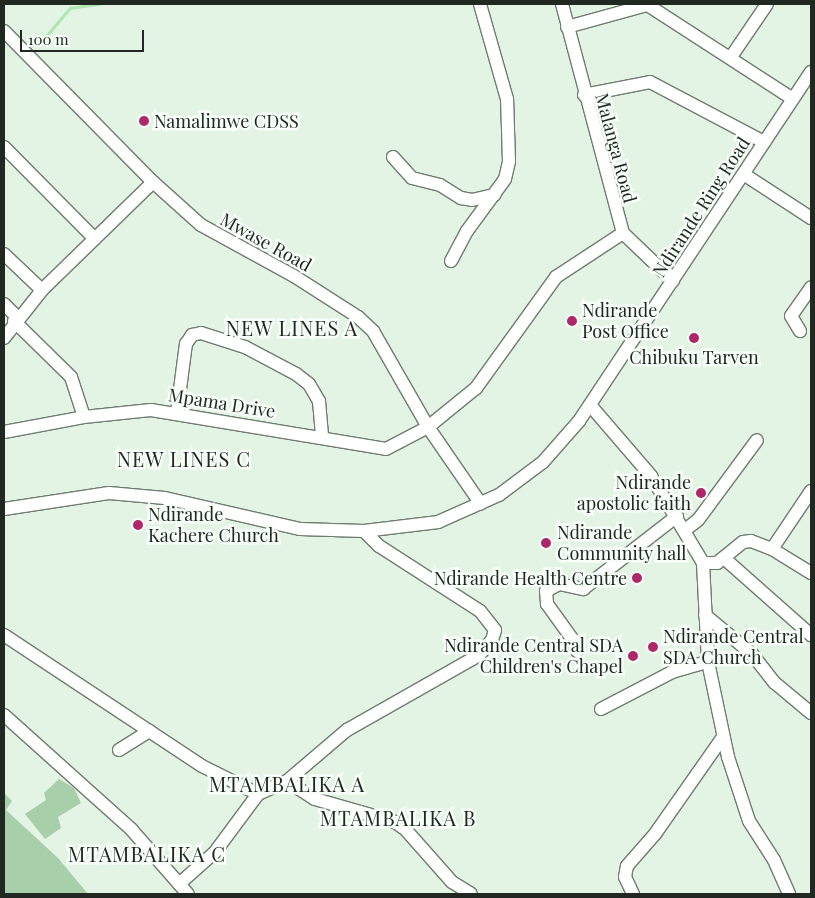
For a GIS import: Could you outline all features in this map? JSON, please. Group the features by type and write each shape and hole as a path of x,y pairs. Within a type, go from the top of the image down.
{"street":[{"path":"451,261 467,230 505,178 510,161 510,121 507,99 480,4"},
{"name":"Malanga Road","path":"562,4 584,95 623,233"},
{"path":"567,27 646,4 731,57 793,100"},
{"path":"731,57 767,4"},
{"name":"Mwase Road","path":"4,31 153,182 212,234 294,276 358,317 388,352 428,427 481,504"},
{"name":"Ndirande Ring Road","path":"4,509 109,492 165,498 300,529 364,532 438,522 481,504 523,479 543,462 590,405 745,175 764,142 811,72"},
{"path":"584,95 650,82 764,142"},
{"path":"4,147 95,239"},
{"path":"393,157 412,178 440,185 461,198 472,200 494,195"},
{"path":"745,175 811,218"},
{"path":"4,338 16,319 42,290 153,182"},
{"path":"623,233 673,280"},
{"name":"Mpama Drive","path":"4,432 134,410 177,412 386,449 428,427 476,388 556,277 623,233"},
{"path":"4,254 42,290"},
{"path":"800,331 791,316 811,287"},
{"path":"4,304 71,377 84,417"},
{"path":"177,412 186,344 192,335 201,333 252,351 309,384 319,401 322,438"},
{"path":"590,405 651,476 686,530 703,563 708,662 723,737 745,812 774,860 789,894"},
{"path":"686,530 698,520 757,440"},
{"path":"772,549 811,491"},
{"path":"577,651 573,640 547,604 546,591 559,584 583,589 677,516"},
{"path":"179,884 216,852 258,794 287,781 347,730 479,656 494,636 494,627 467,601 379,546 364,532"},
{"path":"703,563 717,563 725,559 746,541 772,549 811,573"},
{"path":"725,559 811,636"},
{"path":"705,615 752,654 774,683 811,712"},
{"path":"4,635 202,766 258,794"},
{"path":"601,709 672,672 708,662"},
{"path":"4,714 131,829 188,894"},
{"path":"119,750 149,731"},
{"path":"633,894 625,876 627,866 659,829 723,737"},
{"path":"287,781 315,799 395,822 406,830 452,882 471,894"}],"green space":[{"path":"59,779 74,788 81,803 58,817 61,828 45,839 25,814 46,800 44,793"},
{"path":"4,793 12,801 6,810 58,858 88,894 4,894"}],"waterway":[{"path":"41,42 70,8 100,4"}],"place":[{"name":"Namalimwe CDSS","path":"144,121"},
{"name":"Ndirande Post Office","path":"572,321"},
{"name":"Chibuku Tarven","path":"694,338"},
{"name":"Ndirande apostolic faith","path":"701,493"},
{"name":"Ndirande Kachere Church","path":"138,525"},
{"name":"Ndirande Community hall","path":"546,543"},
{"name":"Ndirande Health Centre","path":"637,578"},
{"name":"Ndirande Central SDA Church","path":"653,647"},
{"name":"Ndirande Central SDA Children's Chapel","path":"633,656"}],"district":[{"name":"NEW LINES A","path":"292,327"},
{"name":"NEW LINES C","path":"184,458"},
{"name":"MTAMBALIKA A","path":"287,783"},
{"name":"MTAMBALIKA B","path":"398,817"},
{"name":"MTAMBALIKA C","path":"147,853"}]}
